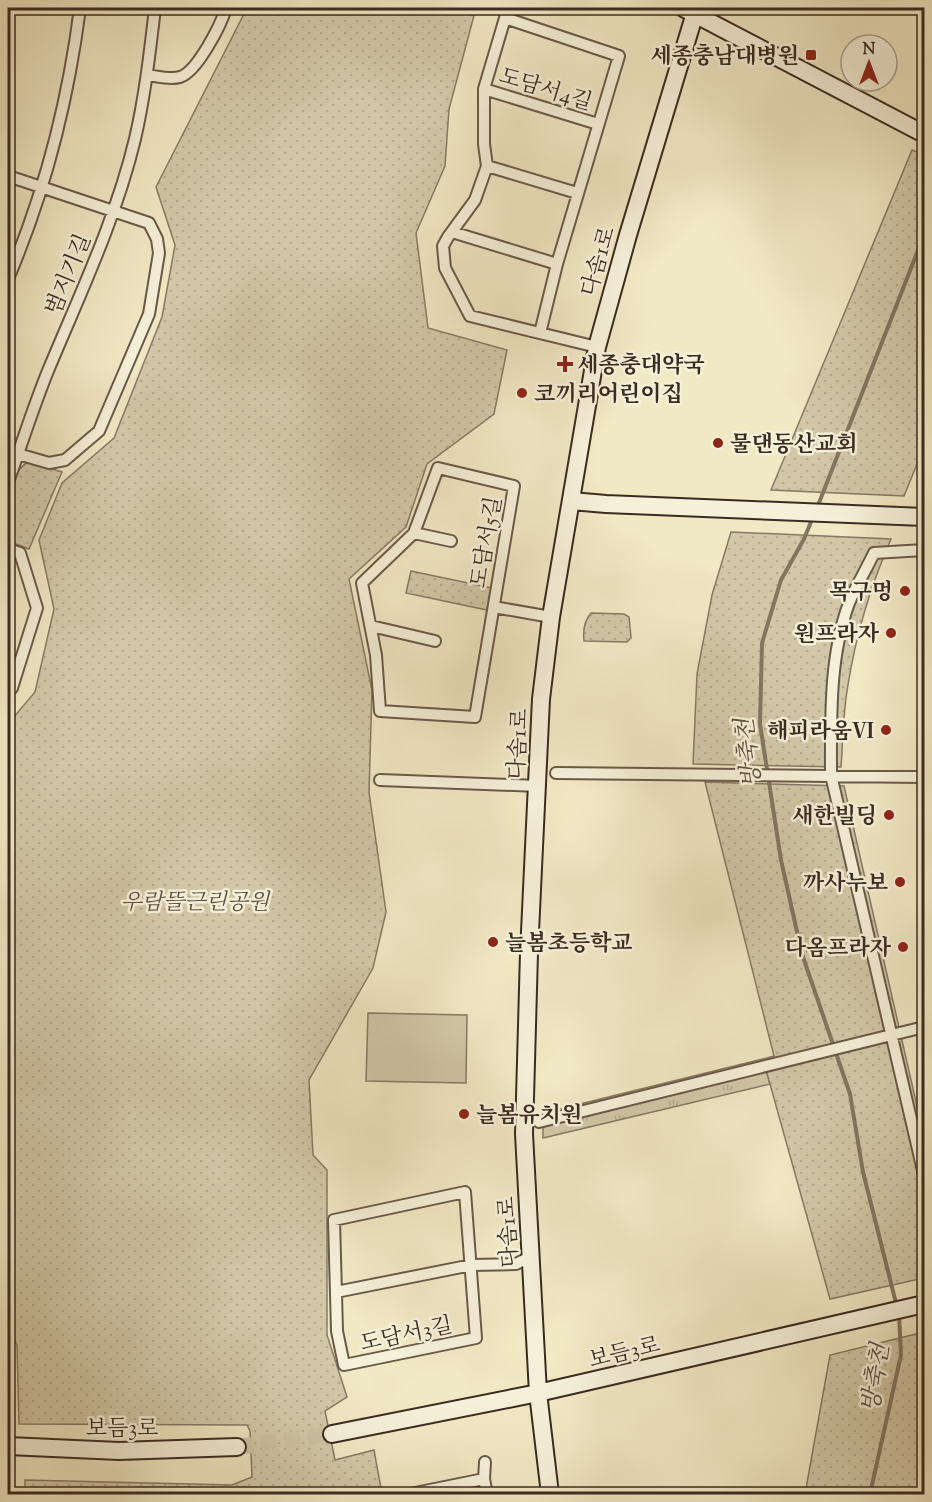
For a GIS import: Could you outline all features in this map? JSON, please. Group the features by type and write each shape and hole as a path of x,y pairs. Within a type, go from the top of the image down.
{"street":[{"path":"8,279 42,188 55,144 73,63 80,8"},
{"name":"범지기길","path":"8,482 49,368 90,274 113,212 135,139 147,75 155,8"},
{"path":"147,75 176,79 187,74 209,43 226,8"},
{"path":"689,10 924,134"},
{"name":"다솜1로","path":"550,1494 538,1393 524,1125 529,953 541,699 551,617 597,348 689,10"},
{"name":"도담서4길","path":"540,333 557,264 619,56 507,13 484,89 484,144 487,166 475,200 443,246 446,268 470,316 597,348"},
{"name":"도담서4길","path":"484,89 598,124"},
{"path":"487,166 578,193"},
{"path":"8,176 149,223 157,239 159,253 149,314 99,431 65,460 49,463 18,454"},
{"path":"452,232 557,264"},
{"name":"도담서5길","path":"438,468 514,486 494,607 475,717 380,711 376,655 362,583 414,533 438,468"},
{"path":"571,501 924,517"},
{"name":"도담서5길","path":"414,533 451,541"},
{"path":"8,549 20,553 37,608 12,688 8,688"},
{"path":"924,550 874,554 849,603 836,655 831,718 831,775 924,1175"},
{"name":"도담서5길","path":"494,607 551,617"},
{"path":"371,626 435,641"},
{"path":"556,773 924,777"},
{"path":"380,780 537,786"},
{"path":"539,1122 924,1027"},
{"name":"도담서3길","path":"465,1192 472,1265 476,1338 344,1365 336,1331 334,1220 465,1192"},
{"path":"336,1292 472,1265 516,1264 532,1256"},
{"name":"보듬3로","path":"332,1434 538,1393 702,1357 924,1304"},
{"name":"보듬3로","path":"8,1446 119,1451 237,1447"},
{"path":"485,1462 484,1479 487,1494"},
{"path":"410,1494 484,1479"}],"green space":[{"name":"우람뜰근린공원","path":"247,8 476,8 449,109 445,166 416,233 428,328 507,350 494,414 427,464 406,527 349,579 372,690 369,792 386,912 373,968 309,1080 313,1155 327,1170 327,1335 347,1397 325,1411 335,1460 374,1450 382,1494 25,1494 25,1480 232,1485 252,1477 250,1431 247,1425 19,1424 17,1345 8,1328 8,724 35,692 54,609 39,540 62,483 114,438 162,317 175,245 156,187"},
{"path":"912,150 924,155 924,447 904,496 771,490"},
{"path":"28,462 62,472 29,549 8,541 11,487 14,477"},
{"path":"731,532 891,539 871,592 855,647 845,705 841,767 693,764 697,674 712,595"},
{"path":"411,571 492,588 487,610 406,593"},
{"path":"591,613 624,614 629,617 631,638 627,642 584,641 584,626"},
{"path":"705,782 844,786 924,1137 924,1278 830,1299 763,1059 774,1056"},
{"path":"368,1013 467,1015 466,1083 366,1081"},
{"path":"763,1059 770,1084 543,1138 543,1113"},
{"path":"924,1332 924,1494 805,1494 830,1355"}],"waterway":[{"name":"방축천","path":"817,508 924,235"},
{"name":"방축천","path":"813,517 804,539 781,580 762,643 760,724 781,860 802,954 850,1094 863,1172 897,1307"},
{"name":"방축천","path":"870,1494 901,1355 899,1314"}],"tunnel":[{"path":"237,1447 332,1434"}],"place":[{"name":"세종충남대병원","path":"811,55"},
{"name":"세종충대약국","path":"565,364"},
{"name":"코끼리어린이집","path":"522,393"},
{"name":"물댄동산교회","path":"718,443"},
{"name":"목구멍","path":"905,591"},
{"name":"원프라자","path":"891,633"},
{"name":"해피라움Ⅵ","path":"886,730"},
{"name":"새한빌딩","path":"889,815"},
{"name":"까사누보","path":"900,882"},
{"name":"늘봄초등학교","path":"493,942"},
{"name":"다옴프라자","path":"903,947"},
{"name":"늘봄유치원","path":"464,1114"}]}
